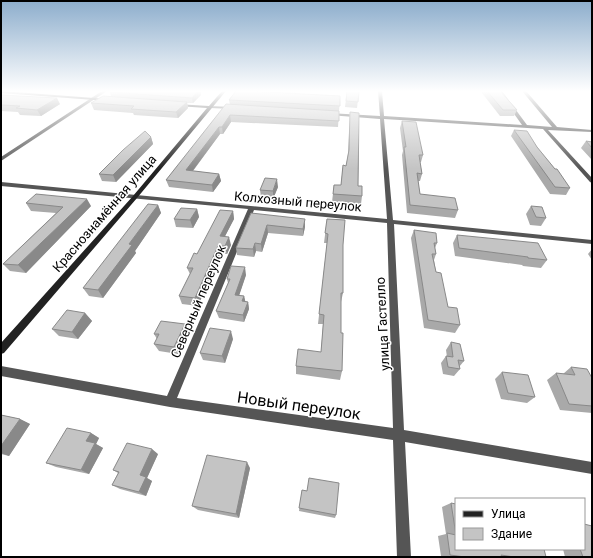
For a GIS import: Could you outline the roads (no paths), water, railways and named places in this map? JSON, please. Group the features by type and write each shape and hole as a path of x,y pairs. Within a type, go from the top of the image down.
{"main road":[{"name":"Краснознамённая улица","path":"1,350 135,197 202,117"}],"street":[{"path":"1,159 65,117"},
{"name":"улица Гастелло","path":"382,117 390,221 404,557"},
{"path":"383,117 592,131"},
{"path":"519,117 526,127"},
{"path":"546,117 556,129"},
{"path":"544,128 592,181"},
{"name":"Колхозный переулок","path":"1,184 592,242"},
{"name":"Северный переулок","path":"170,402 251,209"},
{"name":"Новый переулок","path":"1,371 170,402 400,436 592,468"}]}
